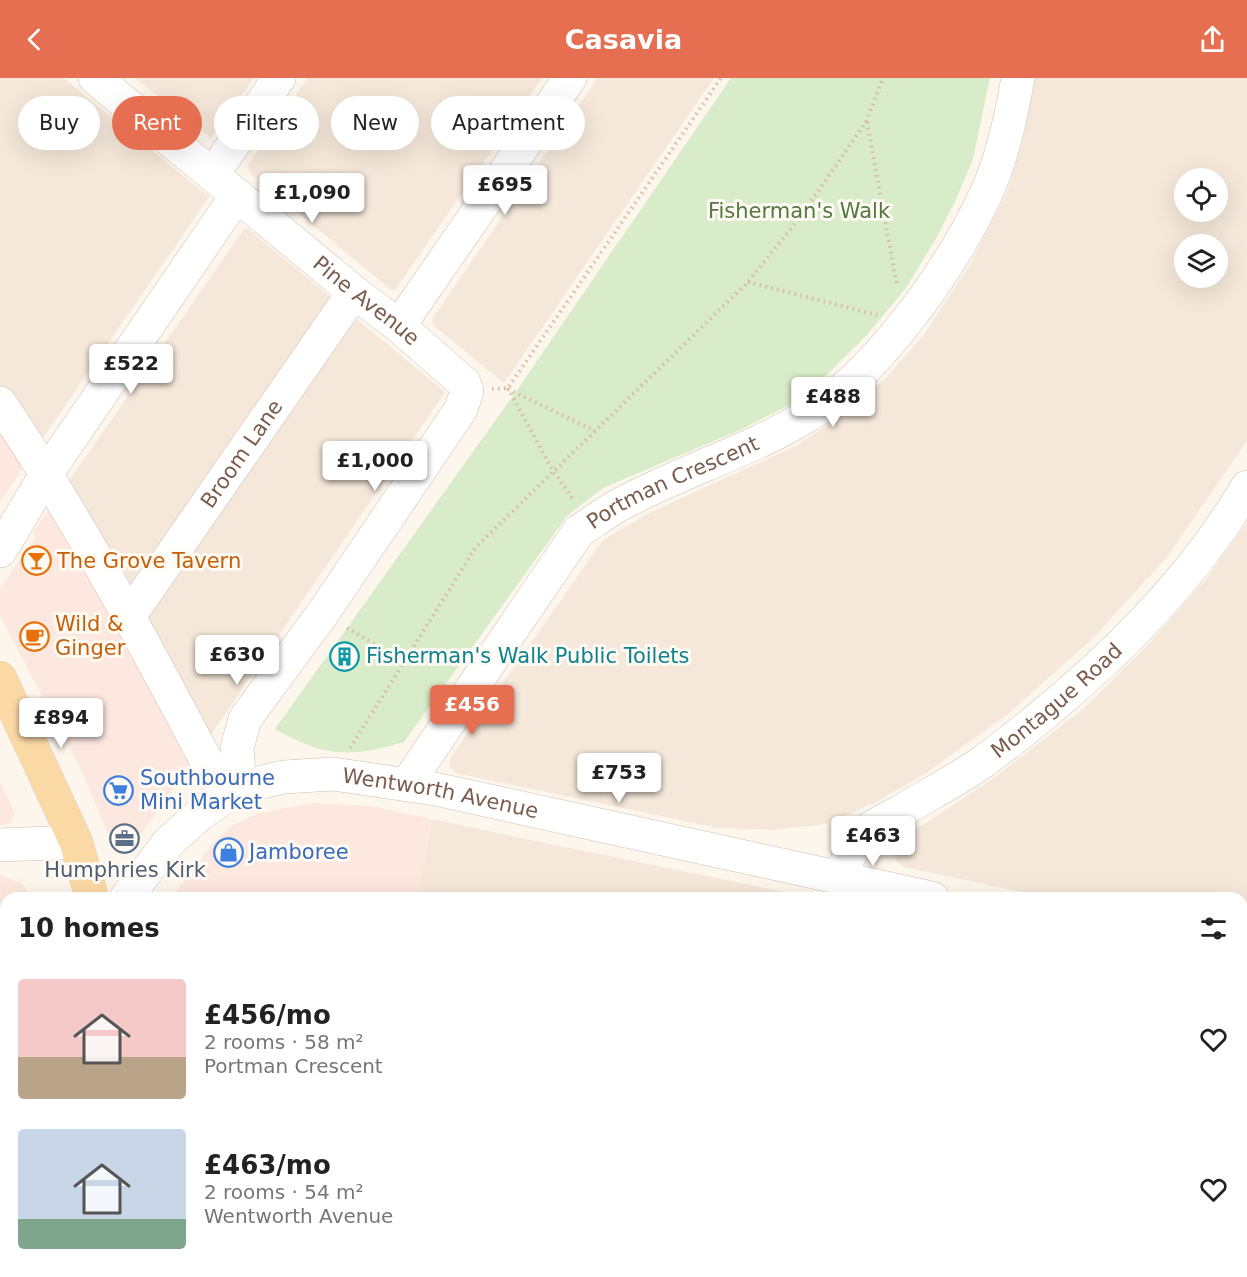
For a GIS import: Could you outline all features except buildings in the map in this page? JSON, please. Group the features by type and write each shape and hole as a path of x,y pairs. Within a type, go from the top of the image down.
{"main road":[{"path":"0,678 76,842 90,892"}],"street":[{"name":"Pine Avenue","path":"95,78 354,292 399,326 464,383 467,391"},
{"path":"0,550 225,184 279,78"},
{"path":"399,326 570,78"},
{"name":"Portman Crescent","path":"407,784 579,531 619,504 677,476 742,450 804,418 849,383 904,322 939,277 986,195 1007,129 1018,78"},
{"name":"Broom Lane","path":"130,615 354,292"},
{"path":"131,892 168,843 232,792 237,748 244,719 323,614 461,409 467,391"},
{"path":"0,403 47,473 232,792"},
{"name":"Montague Road","path":"839,878 856,843 871,828 982,762 1071,692 1162,600 1195,563 1214,539 1247,487"},
{"name":"Wentworth Avenue","path":"232,792 300,776 333,774 407,784 904,892"},
{"path":"0,845 76,842"}],"path":[{"path":"508,388 721,78"},
{"path":"333,774 476,547 748,282 801,216 866,122 883,78"},
{"path":"748,282 904,322 866,122"},
{"path":"508,388 554,471 589,524"},
{"path":"467,391 508,388 595,431"},
{"path":"323,614 403,661"}],"shaded area":[{"path":"0,78 64,78 86,96 18,96 18,150 100,150 100,108 112,117 112,150 152,150 209,197 38,445 0,392"},
{"path":"135,78 254,78 241,96 214,96 214,134 211,138 202,131 202,96 158,96"},
{"path":"308,78 542,78 530,96 431,96 431,150 492,150 395,290 390,289 250,173 248,165 258,150 319,150 319,96 296,96"},
{"path":"598,78 714,78 504,383 433,325 432,319 548,150 585,150 585,97"},
{"path":"1035,78 1247,78 1247,441 1167,557 1093,638 1009,713 925,774 878,801 826,824 774,830 718,828 455,773 449,765 451,757 603,540 649,513 798,445 843,414 884,380 922,337 969,266 1006,195 1022,144"},
{"path":"244,229 248,229 339,304 126,600 62,491"},
{"path":"347,311 445,392 204,745 138,613"},
{"path":"0,410 31,457 0,502"},
{"path":"54,502 197,756 126,855 116,852 82,772 0,616 0,588 36,537 32,533"},
{"path":"1247,522 1247,892 1022,892 904,867 896,861 893,852 896,844 903,838 994,778 1083,709 1146,647 1206,579"},
{"path":"0,782 15,813 12,822 0,826"},
{"path":"310,803 371,806 432,819 418,892 176,892 213,843 233,825 256,814"},
{"path":"432,819 785,892 418,892"},
{"path":"0,874 21,883 29,892 0,892"}],"green space":[{"name":"Fisherman's Walk","path":"731,78 990,78 973,159 937,237 906,288 866,336 803,398 740,430 603,488 567,516 404,742 367,751 337,752 308,745 275,729 515,393"}],"place":[{"name":"The Grove Tavern","path":"36,561"},
{"name":"Wild & Ginger","path":"34,636"},
{"name":"Fisherman's Walk Public Toilets","path":"345,656"},
{"name":"Southbourne Mini Market","path":"119,790"},
{"name":"Humphries Kirk","path":"125,839"},
{"name":"Jamboree","path":"228,852"}]}
